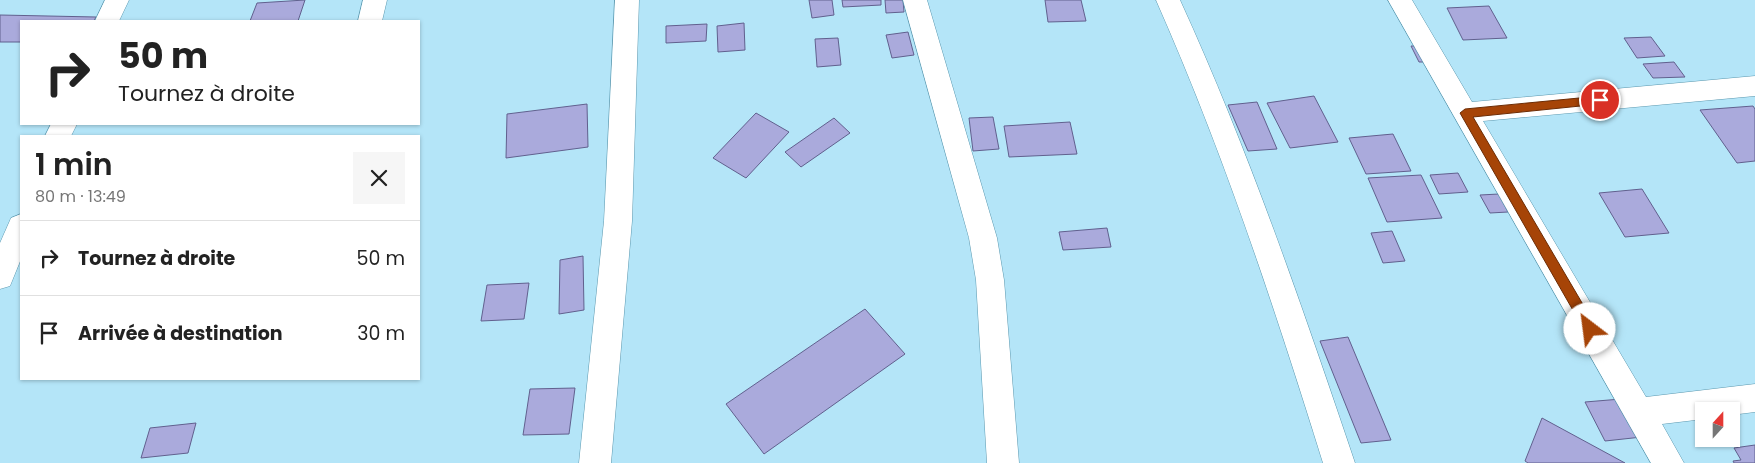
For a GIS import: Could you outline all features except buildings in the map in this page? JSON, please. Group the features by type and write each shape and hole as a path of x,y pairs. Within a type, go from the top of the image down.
{"street":[{"path":"107,20 117,0"},
{"path":"370,20 375,0"},
{"path":"595,463 618,221 627,0"},
{"path":"915,0 983,238 990,280 1003,463"},
{"path":"1168,0 1191,48 1241,170 1339,463"},
{"path":"1400,0 1668,463"},
{"path":"1465,113 1755,86"},
{"path":"0,277 20,228"},
{"path":"1639,412 1755,398"}],"route":[{"path":"1590,329 1465,113 1600,100"}]}
